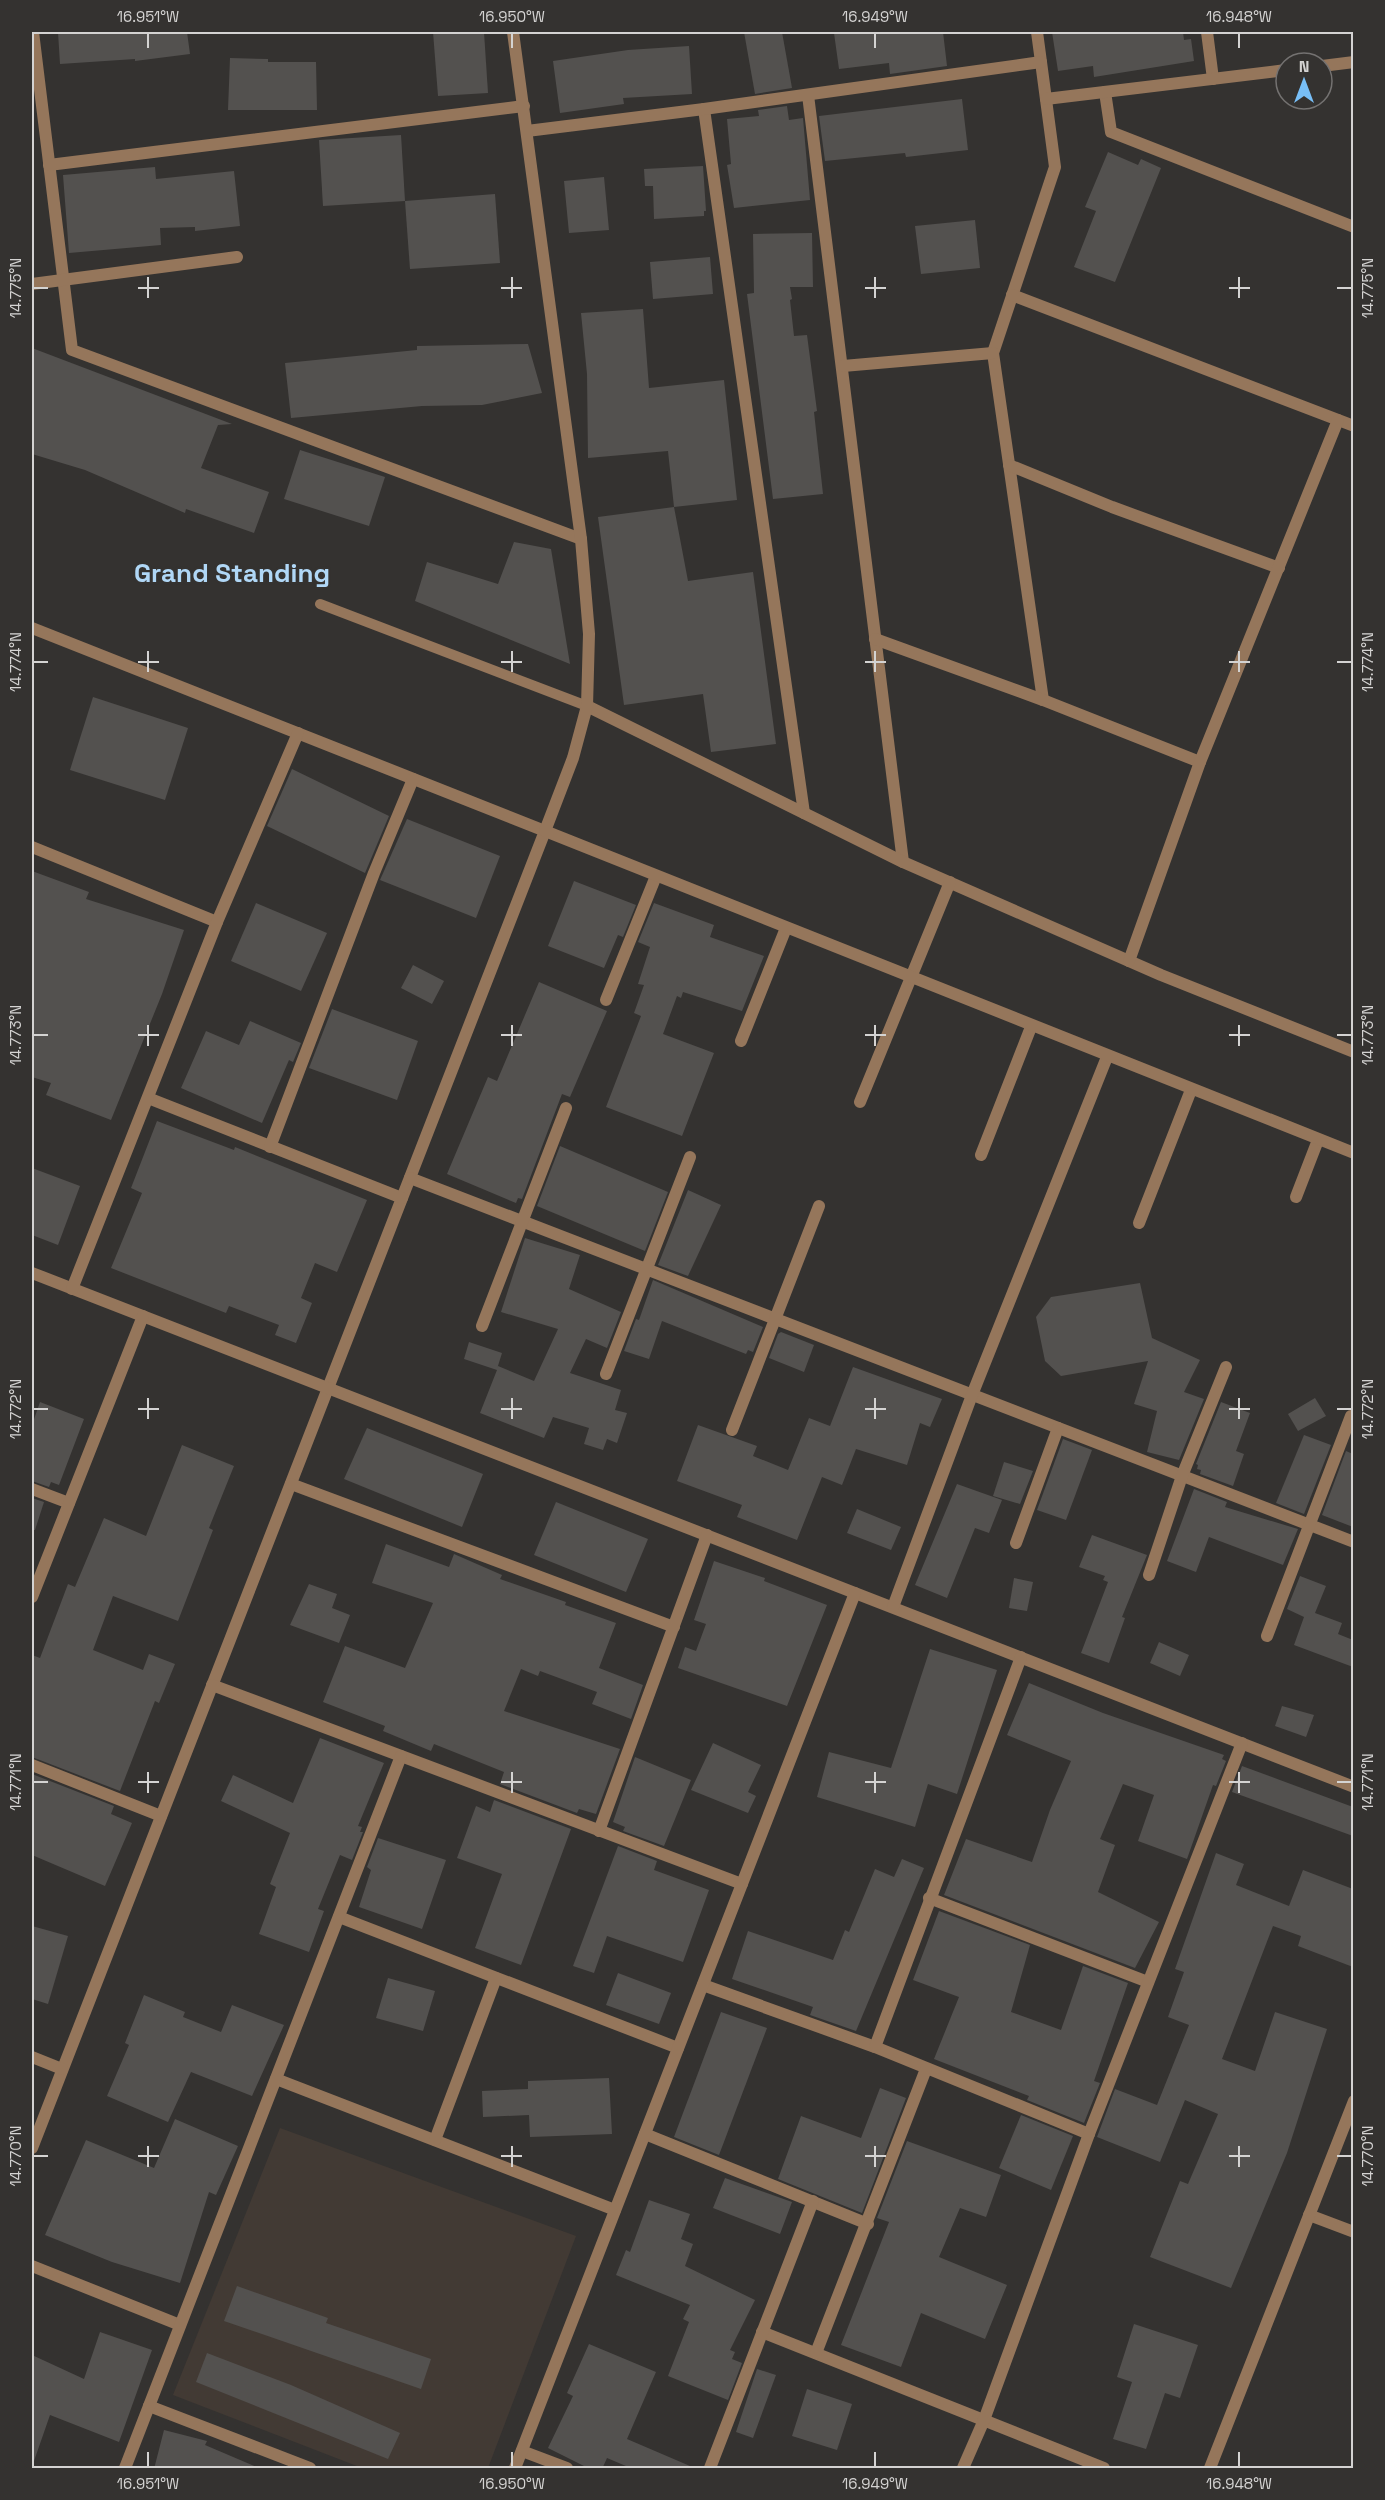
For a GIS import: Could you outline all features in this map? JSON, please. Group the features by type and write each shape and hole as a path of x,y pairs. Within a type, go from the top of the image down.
{"street":[{"path":"33,32 72,350 581,539"},
{"path":"32,2148 545,831 573,758 587,706 589,634 581,539 513,32"},
{"path":"1037,32 1055,167 993,353 1043,700"},
{"path":"1207,32 1213,79"},
{"path":"527,131 1041,62"},
{"path":"1334,64 1353,62"},
{"path":"1046,99 1274,71"},
{"path":"1105,92 1111,132 1353,227"},
{"path":"807,95 843,366 903,862"},
{"path":"49,165 524,106"},
{"path":"704,109 804,813"},
{"path":"32,284 237,257"},
{"path":"1012,295 1353,426"},
{"path":"843,366 993,353"},
{"path":"1128,960 1200,762 1338,420"},
{"path":"1009,465 1112,507 1279,568"},
{"path":"32,628 1353,1154"},
{"path":"875,639 1043,700 1200,762"},
{"path":"587,706 903,862 1128,960 1353,1052"},
{"path":"72,1288 218,922 298,733"},
{"path":"270,1147 374,873 413,779"},
{"path":"32,847 218,922"},
{"path":"606,1000 656,876"},
{"path":"860,1102 950,882"},
{"path":"741,1041 786,928"},
{"path":"981,1155 1031,1027"},
{"path":"892,1607 972,1395 1107,1057"},
{"path":"1139,1223 1191,1090"},
{"path":"148,1098 402,1198"},
{"path":"482,1326 566,1108"},
{"path":"1296,1197 1318,1140"},
{"path":"606,1374 690,1157"},
{"path":"410,1178 1353,1542"},
{"path":"732,1430 819,1206"},
{"path":"32,1273 1353,1786"},
{"path":"32,1597 143,1316"},
{"path":"1149,1575 1182,1476 1226,1367"},
{"path":"1267,1636 1351,1416"},
{"path":"1016,1543 1058,1428"},
{"path":"291,1484 674,1627"},
{"path":"32,1489 69,1503"},
{"path":"599,1831 707,1535"},
{"path":"515,2469 855,1593"},
{"path":"876,2047 929,1898 1021,1657"},
{"path":"212,1685 742,1884"},
{"path":"963,2469 984,2420 1089,2134 1242,1743"},
{"path":"125,2469 401,1756"},
{"path":"32,1765 161,1816"},
{"path":"929,1898 1148,1982"},
{"path":"339,1917 678,2049"},
{"path":"435,2140 496,1978"},
{"path":"703,1985 876,2047 1089,2134"},
{"path":"32,2057 62,2069"},
{"path":"816,2353 868,2224 926,2069"},
{"path":"276,2079 615,2210"},
{"path":"1210,2469 1353,2101"},
{"path":"645,2134 868,2224"},
{"path":"710,2469 813,2201"},
{"path":"1309,2216 1353,2232"},
{"path":"32,2266 180,2325"},
{"path":"762,2332 1104,2469"},
{"path":"149,2406 310,2469"},
{"path":"522,2451 567,2469"}],"lane":[{"path":"320,604 587,706"}],"shaded area":[{"path":"280,2128 576,2236 488,2468 362,2468 173,2395"}],"building":[{"path":"58,32 187,32 190,54 135,61 135,59 60,64"},
{"path":"433,32 484,32 488,93 438,96"},
{"path":"744,32 782,32 792,88 755,94"},
{"path":"943,32 947,66 890,74 889,63 839,69 834,33"},
{"path":"1052,32 1183,32 1184,40 1191,39 1194,61 1094,77 1093,66 1058,71"},
{"path":"689,46 692,94 623,98 624,104 560,113 553,61 628,50"},
{"path":"230,58 268,59 268,62 316,62 317,110 228,110"},
{"path":"962,99 968,150 906,157 905,153 825,161 819,116"},
{"path":"787,106 789,120 803,118 810,200 734,208 727,165 731,164 727,119 759,116 758,110"},
{"path":"401,135 405,201 323,206 319,140"},
{"path":"1108,152 1138,165 1141,159 1161,168 1115,282 1074,267 1096,211 1085,207"},
{"path":"703,166 706,211 704,211 704,216 654,219 653,186 645,186 644,169"},
{"path":"155,167 156,179 234,171 240,226 195,231 195,227 160,228 161,245 69,253 63,175"},
{"path":"604,177 609,230 569,233 564,181"},
{"path":"495,194 500,263 410,269 405,201"},
{"path":"975,220 980,268 921,274 915,226"},
{"path":"812,233 813,287 790,287 792,299 790,300 794,336 807,335 817,411 814,412 823,494 773,499 747,294 754,293 753,234"},
{"path":"710,257 713,294 653,299 650,262"},
{"path":"643,309 649,388 724,380 737,500 674,507 668,451 588,458 587,374 581,313"},
{"path":"528,344 542,393 482,405 422,406 291,418 285,363 417,350 417,346"},
{"path":"32,348 232,424 218,425 201,468 269,492 254,533 186,509 185,513 85,470 32,454"},
{"path":"300,450 385,477 369,526 284,499"},
{"path":"674,507 688,581 753,572 776,744 711,752 703,694 624,705 598,517"},
{"path":"514,542 551,549 570,664 415,601 427,562 498,584"},
{"path":"93,697 188,728 165,800 70,770"},
{"path":"292,769 389,816 365,873 267,826"},
{"path":"407,819 500,856 476,918 380,880"},
{"path":"32,871 89,892 86,899 184,930 162,994 111,1120 46,1095 51,1083 32,1077"},
{"path":"574,881 636,905 623,937 618,935 604,968 548,946"},
{"path":"256,903 327,933 301,991 231,961"},
{"path":"654,903 714,925 710,937 764,956 742,1011 683,992 681,998 677,996 663,1034 714,1053 682,1136 606,1107 641,1016 634,1013 644,985 638,984 650,947 638,942"},
{"path":"413,965 444,981 432,1004 401,988"},
{"path":"539,982 607,1011 570,1097 562,1094 522,1199 518,1198 516,1203 447,1174 488,1077 497,1081"},
{"path":"332,1009 418,1041 397,1100 309,1068"},
{"path":"250,1021 301,1043 293,1062 289,1060 262,1123 181,1088 206,1031 239,1045"},
{"path":"157,1121 234,1150 235,1147 367,1200 337,1272 315,1263 301,1298 312,1303 296,1343 275,1335 279,1325 229,1306 226,1313 111,1268 142,1193 131,1188"},
{"path":"560,1146 668,1192 645,1251 537,1206"},
{"path":"32,1168 80,1186 58,1245 32,1235"},
{"path":"688,1190 721,1205 688,1276 658,1265"},
{"path":"525,1238 580,1255 569,1289 621,1312 607,1348 586,1339 570,1373 621,1390 615,1410 627,1413 617,1443 607,1439 603,1450 584,1444 589,1428 553,1417 544,1438 480,1413 497,1370 464,1359 469,1342 502,1353 497,1369 498,1366 534,1381 558,1329 501,1312"},
{"path":"653,1280 763,1327 753,1352 748,1350 746,1354 662,1321 649,1359 624,1351 636,1319 639,1320"},
{"path":"1140,1283 1152,1338 1200,1360 1184,1392 1204,1399 1179,1460 1147,1452 1157,1411 1134,1404 1148,1361 1061,1376 1045,1361 1036,1317 1051,1297"},
{"path":"781,1332 814,1345 804,1372 769,1358 778,1334"},
{"path":"853,1367 942,1399 930,1427 920,1423 907,1465 856,1449 842,1485 822,1477 797,1540 737,1517 742,1505 677,1481 698,1425 757,1446 753,1456 788,1470 809,1418 830,1426"},
{"path":"1315,1398 1326,1416 1298,1431 1288,1414"},
{"path":"40,1402 84,1419 59,1485 51,1482 49,1487 32,1481 32,1425"},
{"path":"1221,1402 1250,1413 1236,1451 1244,1454 1233,1486 1200,1474 1201,1470 1197,1469 1196,1464"},
{"path":"367,1428 483,1474 462,1527 344,1479"},
{"path":"1304,1435 1331,1445 1304,1514 1276,1503"},
{"path":"1063,1439 1092,1450 1066,1520 1037,1510"},
{"path":"182,1445 234,1466 209,1528 213,1530 178,1621 113,1596 93,1650 143,1670 149,1654 175,1664 159,1703 155,1701 120,1791 32,1757 32,1655 40,1658 68,1584 75,1587 104,1518 146,1536"},
{"path":"1346,1451 1353,1454 1353,1527 1322,1515"},
{"path":"1004,1462 1033,1471 1020,1504 993,1496"},
{"path":"957,1484 1002,1500 989,1533 975,1528 947,1598 915,1585"},
{"path":"1194,1489 1227,1502 1225,1507 1298,1529 1283,1565 1209,1537 1196,1572 1167,1561"},
{"path":"32,1498 44,1502 35,1530 32,1530"},
{"path":"556,1502 648,1539 626,1592 534,1555"},
{"path":"857,1509 901,1527 891,1550 847,1533"},
{"path":"1092,1535 1147,1555 1122,1617 1125,1618 1109,1663 1081,1653 1108,1582 1103,1580 1105,1576 1079,1567"},
{"path":"386,1544 449,1567 454,1554 502,1575 500,1579 566,1602 565,1605 616,1623 599,1668 643,1685 631,1719 592,1704 597,1692 540,1671 538,1676 521,1669 504,1711 620,1749 596,1814 579,1809 577,1813 500,1784 504,1772 434,1744 431,1751 383,1731 385,1726 323,1702 345,1646 405,1668 433,1603 372,1583"},
{"path":"714,1561 765,1578 764,1581 827,1605 787,1706 678,1668 685,1647 696,1651 706,1624 694,1620"},
{"path":"1300,1576 1326,1586 1315,1613 1342,1623 1338,1634 1353,1640 1353,1667 1294,1645 1304,1617 1287,1609"},
{"path":"1014,1578 1033,1582 1027,1611 1009,1608"},
{"path":"309,1584 337,1594 332,1608 350,1615 339,1643 290,1625"},
{"path":"1159,1642 1189,1655 1180,1676 1150,1663"},
{"path":"930,1649 997,1670 957,1794 928,1784 915,1827 817,1797 829,1752 891,1768"},
{"path":"1029,1683 1103,1713 1224,1755 1222,1759 1226,1761 1216,1786 1213,1785 1187,1859 1138,1841 1154,1795 1123,1784 1100,1839 1115,1845 1098,1892 1159,1922 1135,1968 944,1895 966,1839 1032,1862 1050,1810 1071,1761 1007,1735"},
{"path":"1282,1706 1314,1715 1306,1737 1275,1726"},
{"path":"320,1738 384,1763 358,1826 362,1827 360,1832 363,1832 352,1860 340,1855 318,1909 324,1911 309,1952 259,1934 276,1887 270,1884 290,1833 221,1801 233,1775 293,1803"},
{"path":"713,1743 761,1765 748,1792 756,1796 748,1813 691,1790"},
{"path":"635,1757 691,1780 664,1846 623,1831 625,1827 613,1822"},
{"path":"1242,1766 1353,1807 1353,1836 1232,1792"},
{"path":"32,1774 114,1806 111,1814 132,1823 105,1886 32,1855"},
{"path":"494,1800 571,1829 521,1965 475,1948 502,1874 457,1858 476,1806 490,1812"},
{"path":"378,1838 446,1860 422,1929 359,1907 371,1870 367,1867"},
{"path":"618,1846 657,1861 654,1870 709,1890 683,1962 607,1936 594,1973 573,1966"},
{"path":"1216,1853 1244,1864 1236,1885 1289,1906 1303,1870 1353,1889 1353,1967 1298,1946 1301,1936 1273,1926 1222,2059 1255,2071 1275,2012 1327,2029 1287,2153 1231,2288 1150,2257 1180,2181 1188,2184 1218,2114 1185,2100 1160,2162 1097,2137 1115,2089 1157,2105 1189,2025 1168,2017 1184,1972 1175,1969"},
{"path":"902,1859 924,1868 856,2031 810,2015 813,2007 732,1979 748,1931 833,1960 845,1930 849,1932 875,1869 894,1877"},
{"path":"939,1911 1030,1945 1011,2012 1061,2030 1083,1966 1128,1983 1094,2081 1100,2083 1084,2123 1027,2100 1029,2096 934,2059 959,1997 913,1980"},
{"path":"32,1926 68,1936 48,2004 32,1999"},
{"path":"618,1973 671,1993 659,2024 606,2005"},
{"path":"388,1978 435,1991 423,2031 376,2018"},
{"path":"144,1995 185,2012 183,2017 221,2032 232,2005 284,2025 252,2096 191,2072 168,2122 107,2096 129,2045 125,2043"},
{"path":"721,2012 767,2028 719,2155 674,2137"},
{"path":"609,2078 612,2134 530,2137 529,2115 483,2117 482,2091 528,2089 528,2081"},
{"path":"880,2088 906,2098 862,2213 778,2179 801,2116 861,2138"},
{"path":"1021,2115 1073,2136 1051,2190 999,2168"},
{"path":"175,2119 238,2146 216,2195 209,2192 180,2283 112,2262 45,2235 86,2140 154,2168"},
{"path":"907,2141 1001,2175 986,2217 960,2208 939,2257 1007,2285 985,2339 921,2313 901,2367 841,2345 889,2222 877,2218"},
{"path":"725,2178 792,2202 780,2234 713,2208"},
{"path":"649,2200 690,2214 681,2239 693,2244 685,2266 755,2300 730,2350 735,2352 732,2359 742,2363 728,2400 668,2376 689,2322 683,2319 690,2305 616,2275 626,2250 630,2252"},
{"path":"237,2286 328,2318 326,2323 431,2359 421,2389 224,2321"},
{"path":"1134,2324 1198,2345 1180,2398 1165,2393 1146,2449 1113,2439 1132,2382 1117,2377"},
{"path":"100,2332 152,2350 119,2442 50,2415 34,2461 32,2460 32,2355 84,2379"},
{"path":"589,2344 656,2372 627,2439 697,2469 633,2469 607,2458 602,2469 590,2469 548,2448 573,2396 567,2393"},
{"path":"207,2353 291,2385 400,2433 388,2459 196,2382"},
{"path":"757,2369 776,2375 753,2438 736,2432"},
{"path":"807,2389 852,2404 837,2450 792,2436"},
{"path":"164,2430 207,2441 205,2445 261,2469 154,2469"}],"district":[{"name":"Grand Standing","path":"232,573"}]}
